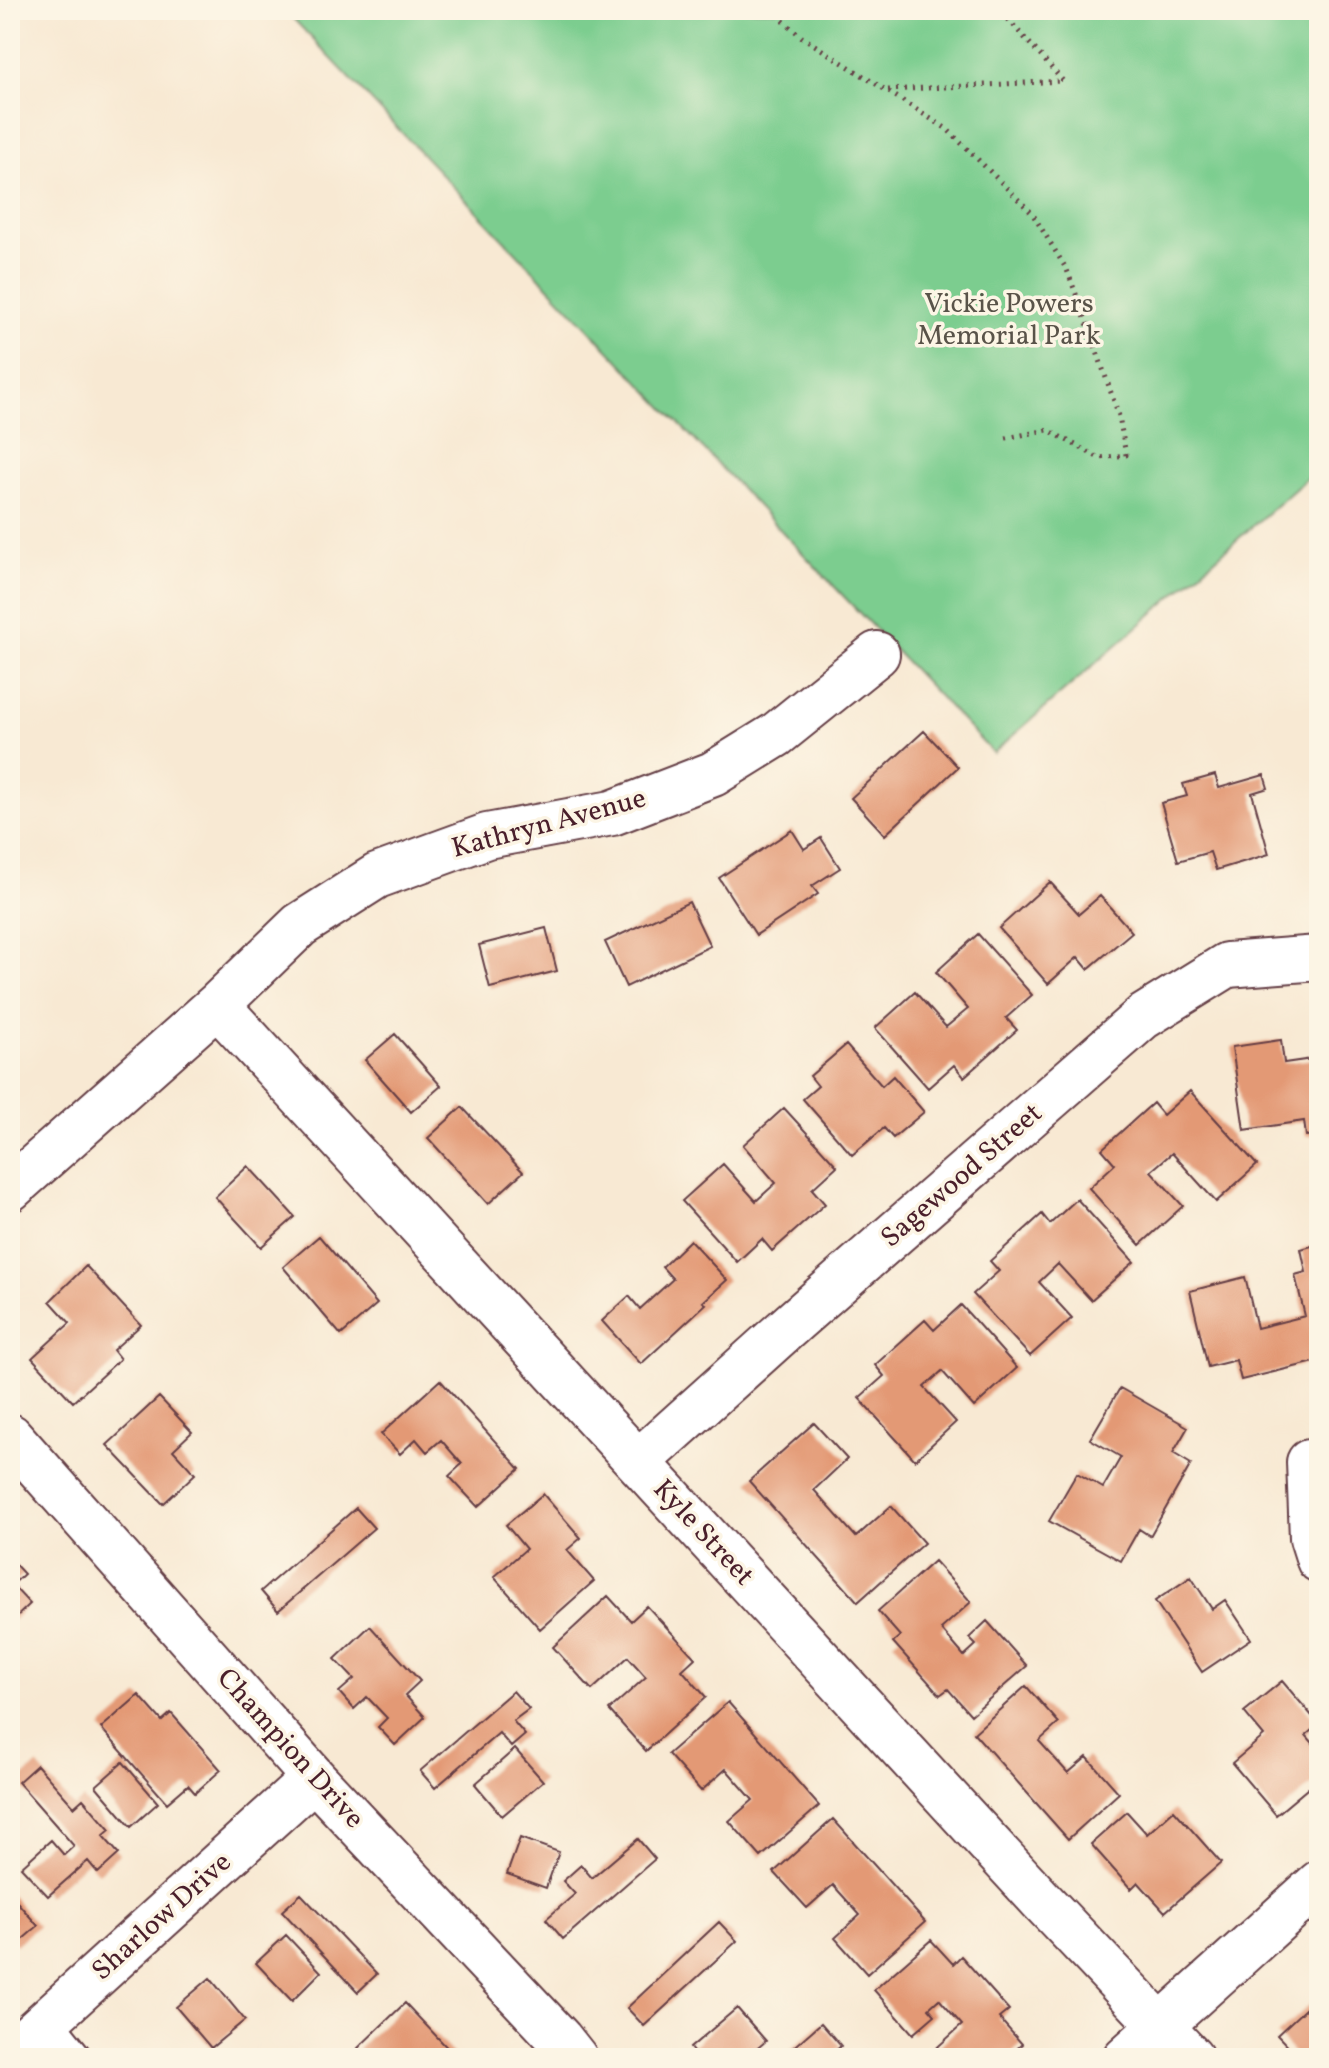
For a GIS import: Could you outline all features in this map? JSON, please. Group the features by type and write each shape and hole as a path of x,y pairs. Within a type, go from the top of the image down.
{"street":[{"name":"Kathryn Avenue","path":"10,1189 217,1005 300,925 377,876 487,836 612,813 713,774 776,735 877,654"},
{"name":"Sagewood Street","path":"638,1462 1143,1017 1227,965 1319,958"},
{"name":"Kyle Street","path":"217,1005 1041,1900 1191,2058"},
{"name":"Champion Drive","path":"10,1436 314,1778 575,2058"},
{"path":"1309,1462 1312,1538 1319,1560"},
{"name":"Sharlow Drive","path":"40,2046 314,1778"},
{"path":"1125,2058 1319,1883"}],"path":[{"path":"771,10 802,37 947,129 1032,213 1067,270 1119,416 1126,455 1099,458 1048,430 1001,439"},
{"path":"887,90 1063,81 1000,10"}],"green space":[{"name":"Vickie Powers Memorial Park","path":"285,10 1319,10 1319,468 993,753"}],"building":[{"path":"924,731 958,767 885,835 851,798"},
{"path":"1215,775 1219,788 1264,775 1268,788 1252,793 1269,854 1216,870 1210,852 1178,861 1161,803 1187,796 1183,784"},
{"path":"792,830 804,849 821,838 840,868 812,886 818,894 756,935 719,878"},
{"path":"1050,882 1079,914 1100,896 1132,932 1088,969 1078,957 1048,984 999,928"},
{"path":"689,902 710,946 626,987 605,942"},
{"path":"546,928 557,971 490,988 479,945"},
{"path":"978,934 1032,995 1006,1018 1017,1030 964,1077 954,1065 928,1088 875,1028 915,992 946,1027 968,1009 936,972"},
{"path":"395,1034 441,1086 411,1112 365,1060"},
{"path":"1281,1040 1284,1063 1319,1058 1319,1135 1306,1136 1304,1121 1244,1130 1232,1047"},
{"path":"846,1045 882,1086 893,1076 924,1112 893,1138 884,1128 852,1155 803,1099 818,1086 810,1076"},
{"path":"1190,1091 1257,1165 1216,1202 1172,1153 1151,1171 1183,1206 1140,1245 1089,1188 1115,1164 1102,1149 1153,1103 1163,1115"},
{"path":"462,1107 523,1172 488,1204 428,1138"},
{"path":"784,1108 837,1166 812,1189 825,1204 772,1251 762,1239 737,1262 682,1201 723,1164 756,1201 776,1183 743,1145"},
{"path":"248,1166 295,1217 261,1247 215,1197"},
{"path":"1077,1199 1134,1262 1091,1300 1058,1264 1039,1282 1072,1318 1030,1356 973,1294 999,1271 990,1261 1042,1214 1050,1224"},
{"path":"319,1236 377,1304 341,1335 283,1267"},
{"path":"690,1240 727,1280 703,1302 706,1304 641,1364 602,1321 629,1296 640,1309 673,1279 662,1267"},
{"path":"1319,1244 1319,1361 1241,1380 1236,1360 1208,1367 1190,1291 1245,1277 1257,1328 1305,1316 1295,1275 1306,1272 1301,1249"},
{"path":"86,1266 141,1325 113,1350 120,1359 73,1402 32,1358 70,1323 50,1301"},
{"path":"961,1305 1017,1368 974,1407 942,1371 924,1387 956,1422 915,1460 859,1398 884,1376 875,1365 925,1320 934,1330"},
{"path":"440,1380 520,1469 478,1507 449,1476 462,1464 441,1440 427,1452 416,1439 400,1454 381,1434"},
{"path":"1120,1388 1188,1427 1173,1453 1191,1464 1150,1536 1139,1529 1121,1561 1049,1521 1077,1473 1103,1488 1121,1457 1090,1439"},
{"path":"159,1397 192,1432 173,1450 195,1474 163,1504 107,1445"},
{"path":"814,1423 847,1459 814,1490 856,1537 891,1506 924,1543 858,1602 749,1481"},
{"path":"543,1494 581,1538 567,1550 594,1581 540,1629 494,1577 526,1549 506,1525"},
{"path":"356,1508 374,1528 278,1611 261,1591"},
{"path":"10,1559 24,1574 12,1585 30,1604 10,1623"},
{"path":"934,1561 971,1602 941,1629 964,1656 976,1645 969,1638 987,1621 1027,1666 971,1715 948,1689 940,1695 893,1642 900,1636 878,1611"},
{"path":"1191,1577 1212,1609 1225,1600 1251,1639 1202,1672 1155,1601"},
{"path":"608,1596 631,1621 647,1606 695,1658 682,1670 706,1697 646,1751 609,1710 646,1677 628,1657 592,1690 553,1647"},
{"path":"370,1626 420,1681 405,1695 425,1717 395,1745 378,1727 387,1718 367,1697 354,1709 339,1692 354,1679 335,1659"},
{"path":"1282,1681 1319,1724 1306,1735 1319,1750 1319,1779 1276,1815 1232,1763 1264,1736 1244,1712"},
{"path":"1026,1686 1059,1723 1039,1741 1068,1773 1087,1757 1119,1793 1068,1839 974,1733"},
{"path":"513,1691 529,1709 513,1721 525,1735 511,1747 499,1733 435,1788 420,1771"},
{"path":"139,1695 162,1721 171,1713 221,1770 195,1793 188,1785 167,1803 101,1728"},
{"path":"728,1702 819,1806 761,1857 729,1821 753,1800 726,1769 701,1791 668,1754"},
{"path":"515,1749 543,1781 502,1816 475,1784"},
{"path":"123,1762 158,1803 131,1827 96,1786"},
{"path":"37,1765 74,1807 83,1799 110,1830 103,1836 119,1854 98,1873 88,1861 48,1896 21,1867 51,1840 64,1855 74,1846 18,1782"},
{"path":"1174,1810 1221,1863 1165,1912 1138,1882 1131,1889 1091,1844 1127,1812 1147,1834"},
{"path":"833,1819 925,1922 867,1974 835,1938 860,1915 833,1885 807,1908 774,1872"},
{"path":"520,1838 559,1852 546,1888 507,1874"},
{"path":"638,1839 655,1859 563,1939 546,1919 575,1894 563,1881 581,1865 592,1878"},
{"path":"10,1894 38,1926 16,1945 10,1938"},
{"path":"301,1894 377,1974 358,1992 282,1911"},
{"path":"719,1922 737,1941 644,2026 627,2008"},
{"path":"286,1935 321,1972 292,2001 256,1963"},
{"path":"931,1940 953,1964 961,1956 1009,2010 999,2018 1022,2044 1007,2058 935,2058 931,2053 962,2025 939,1999 929,2008 935,2015 913,2034 874,1990"},
{"path":"210,1978 245,2020 211,2048 176,2007"},
{"path":"1319,1996 1319,2058 1299,2058 1277,2035"},
{"path":"405,2003 457,2058 367,2058 358,2048"},
{"path":"737,2008 766,2041 746,2058 698,2058 690,2048"},
{"path":"821,2023 841,2046 827,2058 781,2058"}]}
